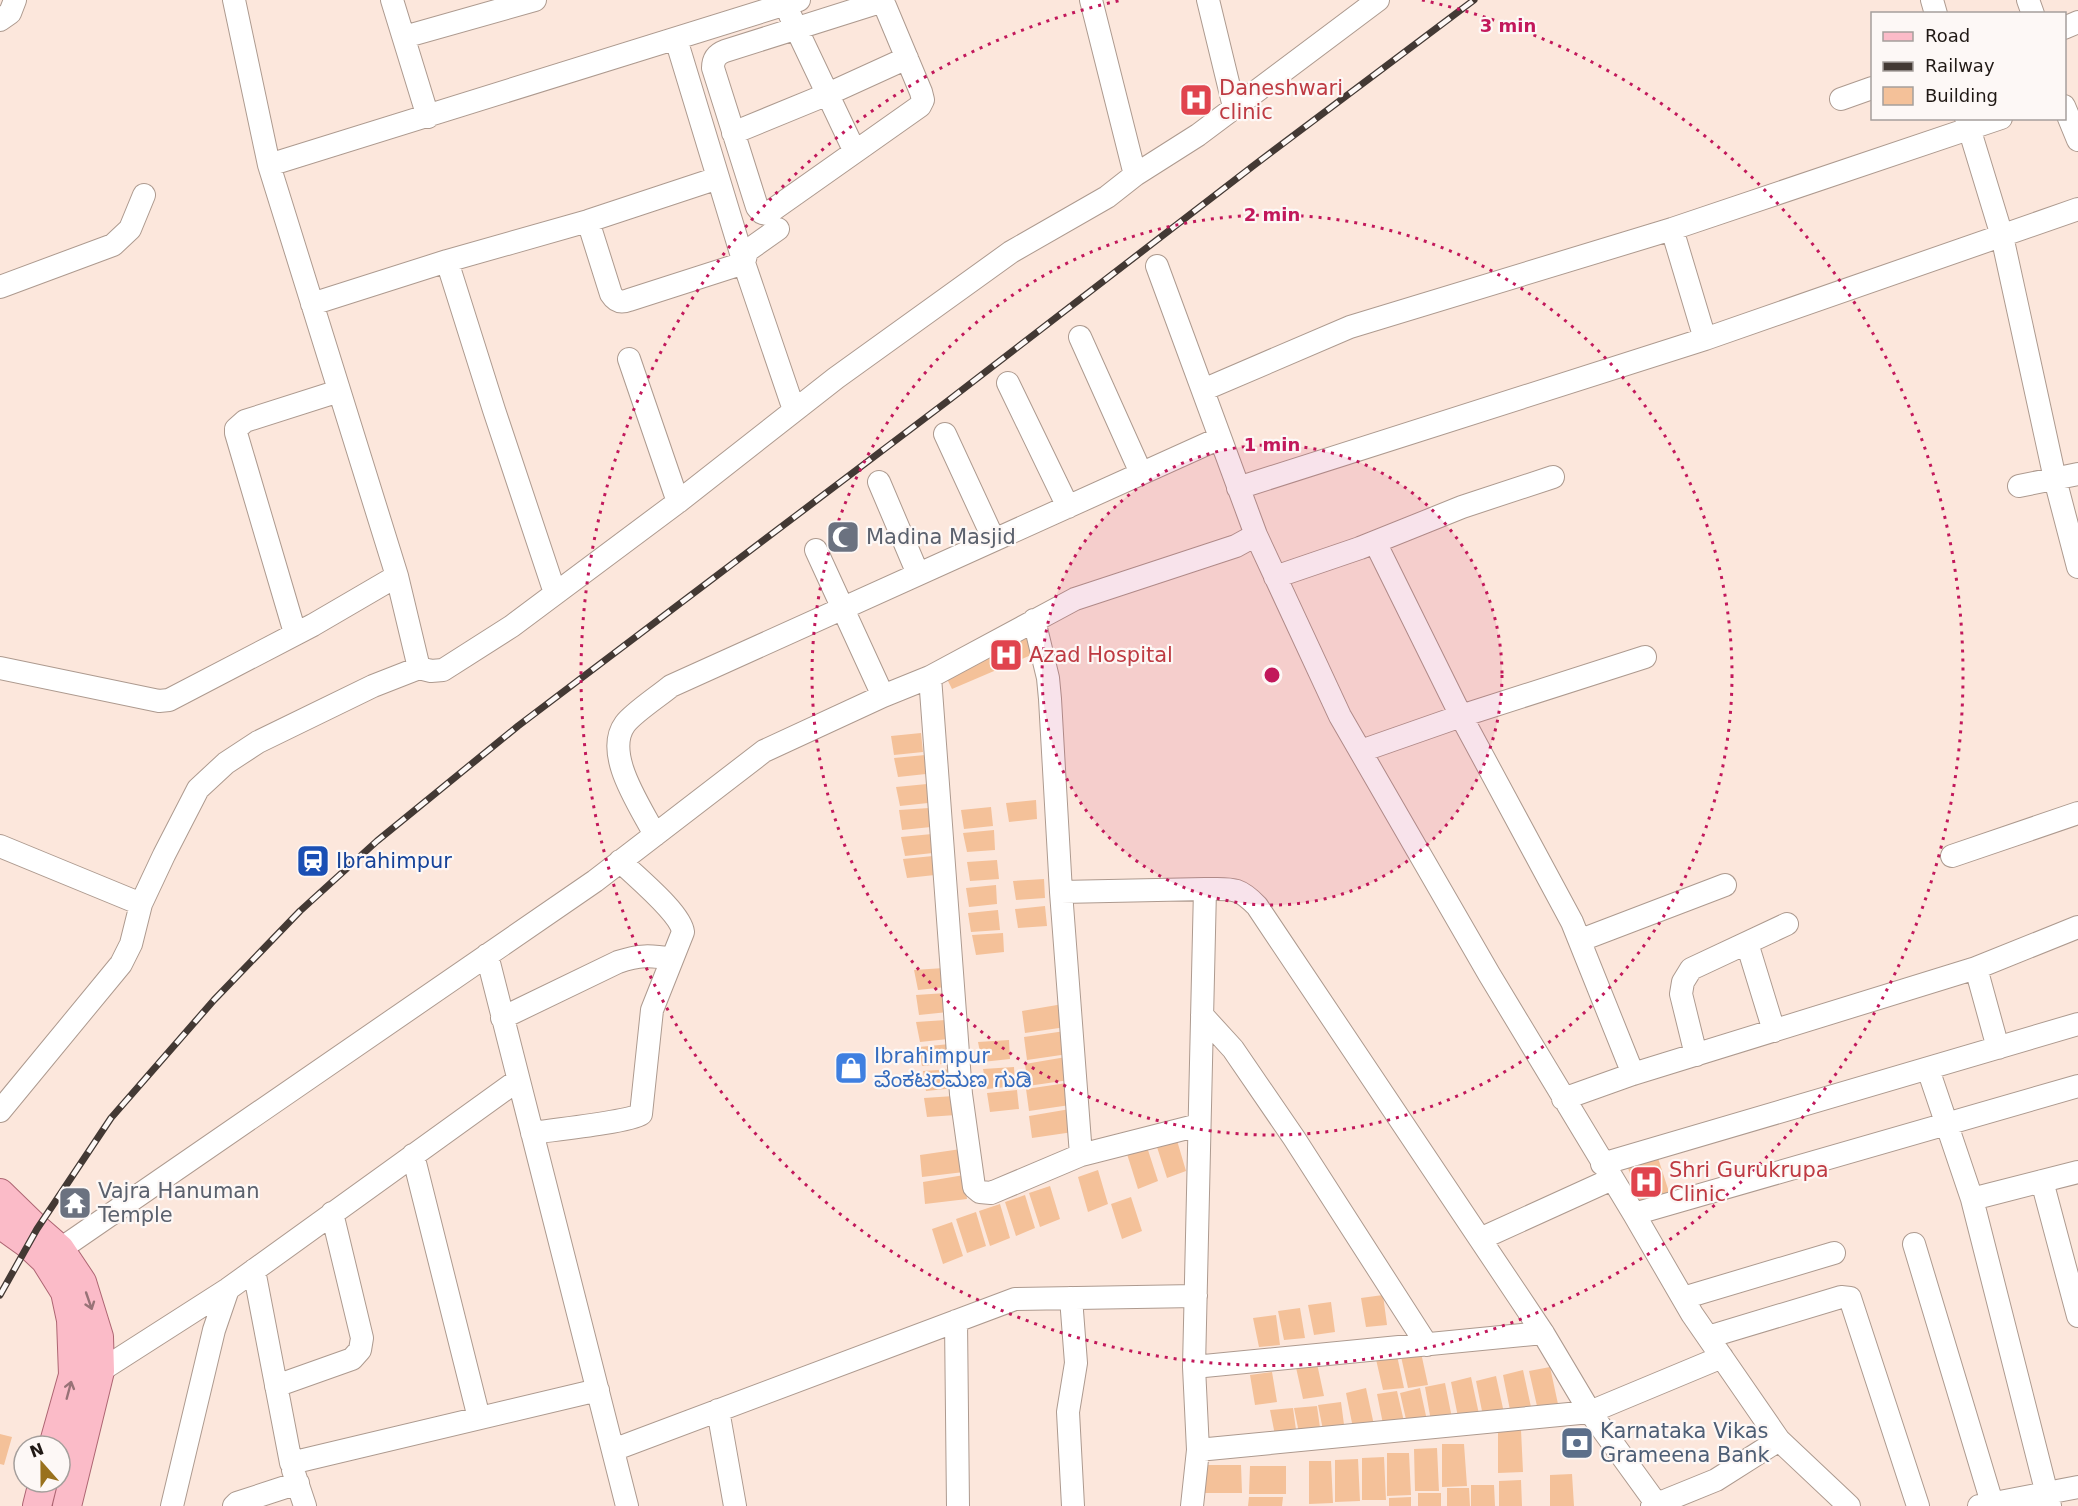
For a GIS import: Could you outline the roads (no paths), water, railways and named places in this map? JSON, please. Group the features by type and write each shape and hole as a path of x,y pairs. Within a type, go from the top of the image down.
{"main road":[{"path":"0,1193 37,1229 52,1254 66,1292 71,1320 73,1375 56,1434"},
{"path":"0,1224 28,1244 52,1254 82,1282 99,1337 100,1371 67,1506"}],"street":[{"path":"0,20 10,13 15,0"},
{"path":"234,0 269,165 397,576 419,668"},
{"path":"392,0 428,117"},
{"path":"404,37 488,7 535,0"},
{"path":"1091,0 1135,175"},
{"path":"1208,0 1234,107"},
{"path":"0,1111 121,964 131,944 141,904 164,855 198,789 212,775 258,742 373,686 419,668 431,671 443,670 512,626 678,502 836,378 1011,252 1107,196 1135,175 1198,135 1378,0"},
{"path":"269,165 792,2 796,28 855,152"},
{"path":"883,3 907,58 921,92 923,100 920,106 767,214 762,213 757,207 733,133 713,68 714,59 725,51 883,3"},
{"path":"676,39 744,263 795,410"},
{"path":"733,133 907,58"},
{"path":"1841,99 1871,88"},
{"path":"2066,111 2078,140"},
{"path":"1203,390 1350,327 1672,229 1968,124 1990,120"},
{"path":"1968,124 2002,236 2055,479 2078,567"},
{"path":"312,304 447,261 588,221 718,178"},
{"path":"0,287 113,245 130,229 144,195"},
{"path":"1238,488 1705,339 2078,209"},
{"path":"588,221 611,294 615,300 620,302 744,263"},
{"path":"744,263 747,251 778,229"},
{"path":"1672,229 1705,339"},
{"path":"447,261 555,593"},
{"path":"1157,266 1256,535 1340,716 1563,1099 1708,1337 1779,1440 1849,1506"},
{"path":"1080,337 1141,473"},
{"path":"629,359 678,502"},
{"path":"1008,383 1068,507"},
{"path":"296,633 236,429 245,421 339,391"},
{"path":"945,434 994,540"},
{"path":"656,835 621,768 619,735 625,723 671,686 1220,438"},
{"path":"2019,486 2078,474"},
{"path":"1275,577 1376,542 1462,507 1553,477"},
{"path":"879,482 918,574"},
{"path":"52,1254 487,955 656,835 764,751 930,677 1075,600 1236,546 1256,535"},
{"path":"1376,542 1461,716 1581,940 1633,1074"},
{"path":"816,550 884,696"},
{"path":"0,668 159,700 169,700 296,633 397,576"},
{"path":"1034,620 1048,678 1050,699 1061,892 1081,1155"},
{"path":"1361,751 1461,716 1645,657"},
{"path":"930,677 961,1094 974,1187 980,1192 991,1193 1081,1155 1199,1125"},
{"path":"1952,856 2078,813"},
{"path":"0,846 141,904"},
{"path":"532,1133 630,1118 641,1114 652,1010 683,932 680,920 620,861"},
{"path":"1581,940 1725,885"},
{"path":"1192,1506 1198,1450 1194,1367 1205,889"},
{"path":"1061,892 1234,889 1246,894 1257,906 1543,1333 1590,1412 1655,1506 1716,1480 1779,1440"},
{"path":"1696,1055 1681,994 1683,982 1691,969 1787,924"},
{"path":"1563,1099 1633,1074 1976,968 2078,927"},
{"path":"1747,943 1774,1031"},
{"path":"487,955 627,1506"},
{"path":"502,1018 618,962 637,956 653,955 672,959"},
{"path":"1976,968 1998,1048"},
{"path":"1202,1015 1233,1049 1294,1137 1427,1345"},
{"path":"1480,1239 1607,1171 2078,1024"},
{"path":"1928,1069 1972,1199 2049,1499"},
{"path":"100,1371 228,1289 518,1080"},
{"path":"1634,1214 2078,1086"},
{"path":"413,1155 479,1418"},
{"path":"1972,1199 2078,1172"},
{"path":"2042,1181 2078,1316"},
{"path":"276,1386 352,1359 360,1350 362,1338 332,1214"},
{"path":"1914,1244 1984,1504 2049,1499 2078,1487"},
{"path":"1683,1298 1834,1253"},
{"path":"254,1270 294,1473 305,1506"},
{"path":"172,1506 214,1330 228,1289"},
{"path":"613,1450 1015,1299 1196,1296"},
{"path":"1708,1337 1841,1297 1850,1298 1918,1506"},
{"path":"1071,1298 1076,1363 1068,1412 1073,1506"},
{"path":"956,1321 957,1506"},
{"path":"1194,1367 1543,1333"},
{"path":"1198,1450 1590,1412 1722,1357"},
{"path":"234,1506 294,1473 479,1418 597,1390"},
{"path":"717,1410 735,1506"}],"railway":[{"path":"0,1295 37,1229 111,1118 214,1000 300,911 377,841 518,726 1474,0"}],"place":[{"name":"Daneshwari clinic","path":"1196,100"},
{"name":"Madina Masjid","path":"843,537"},
{"name":"Azad Hospital","path":"1006,655"},
{"name":"Ibrahimpur","path":"313,861"},
{"name":"Ibrahimpur ವೆಂಕಟರಮಣ ಗುಡಿ","path":"851,1068"},
{"name":"Shri Gurukrupa Clinic","path":"1646,1182"},
{"name":"Vajra Hanuman Temple","path":"75,1203"},
{"name":"Karnataka Vikas Grameena Bank","path":"1577,1443"}]}
